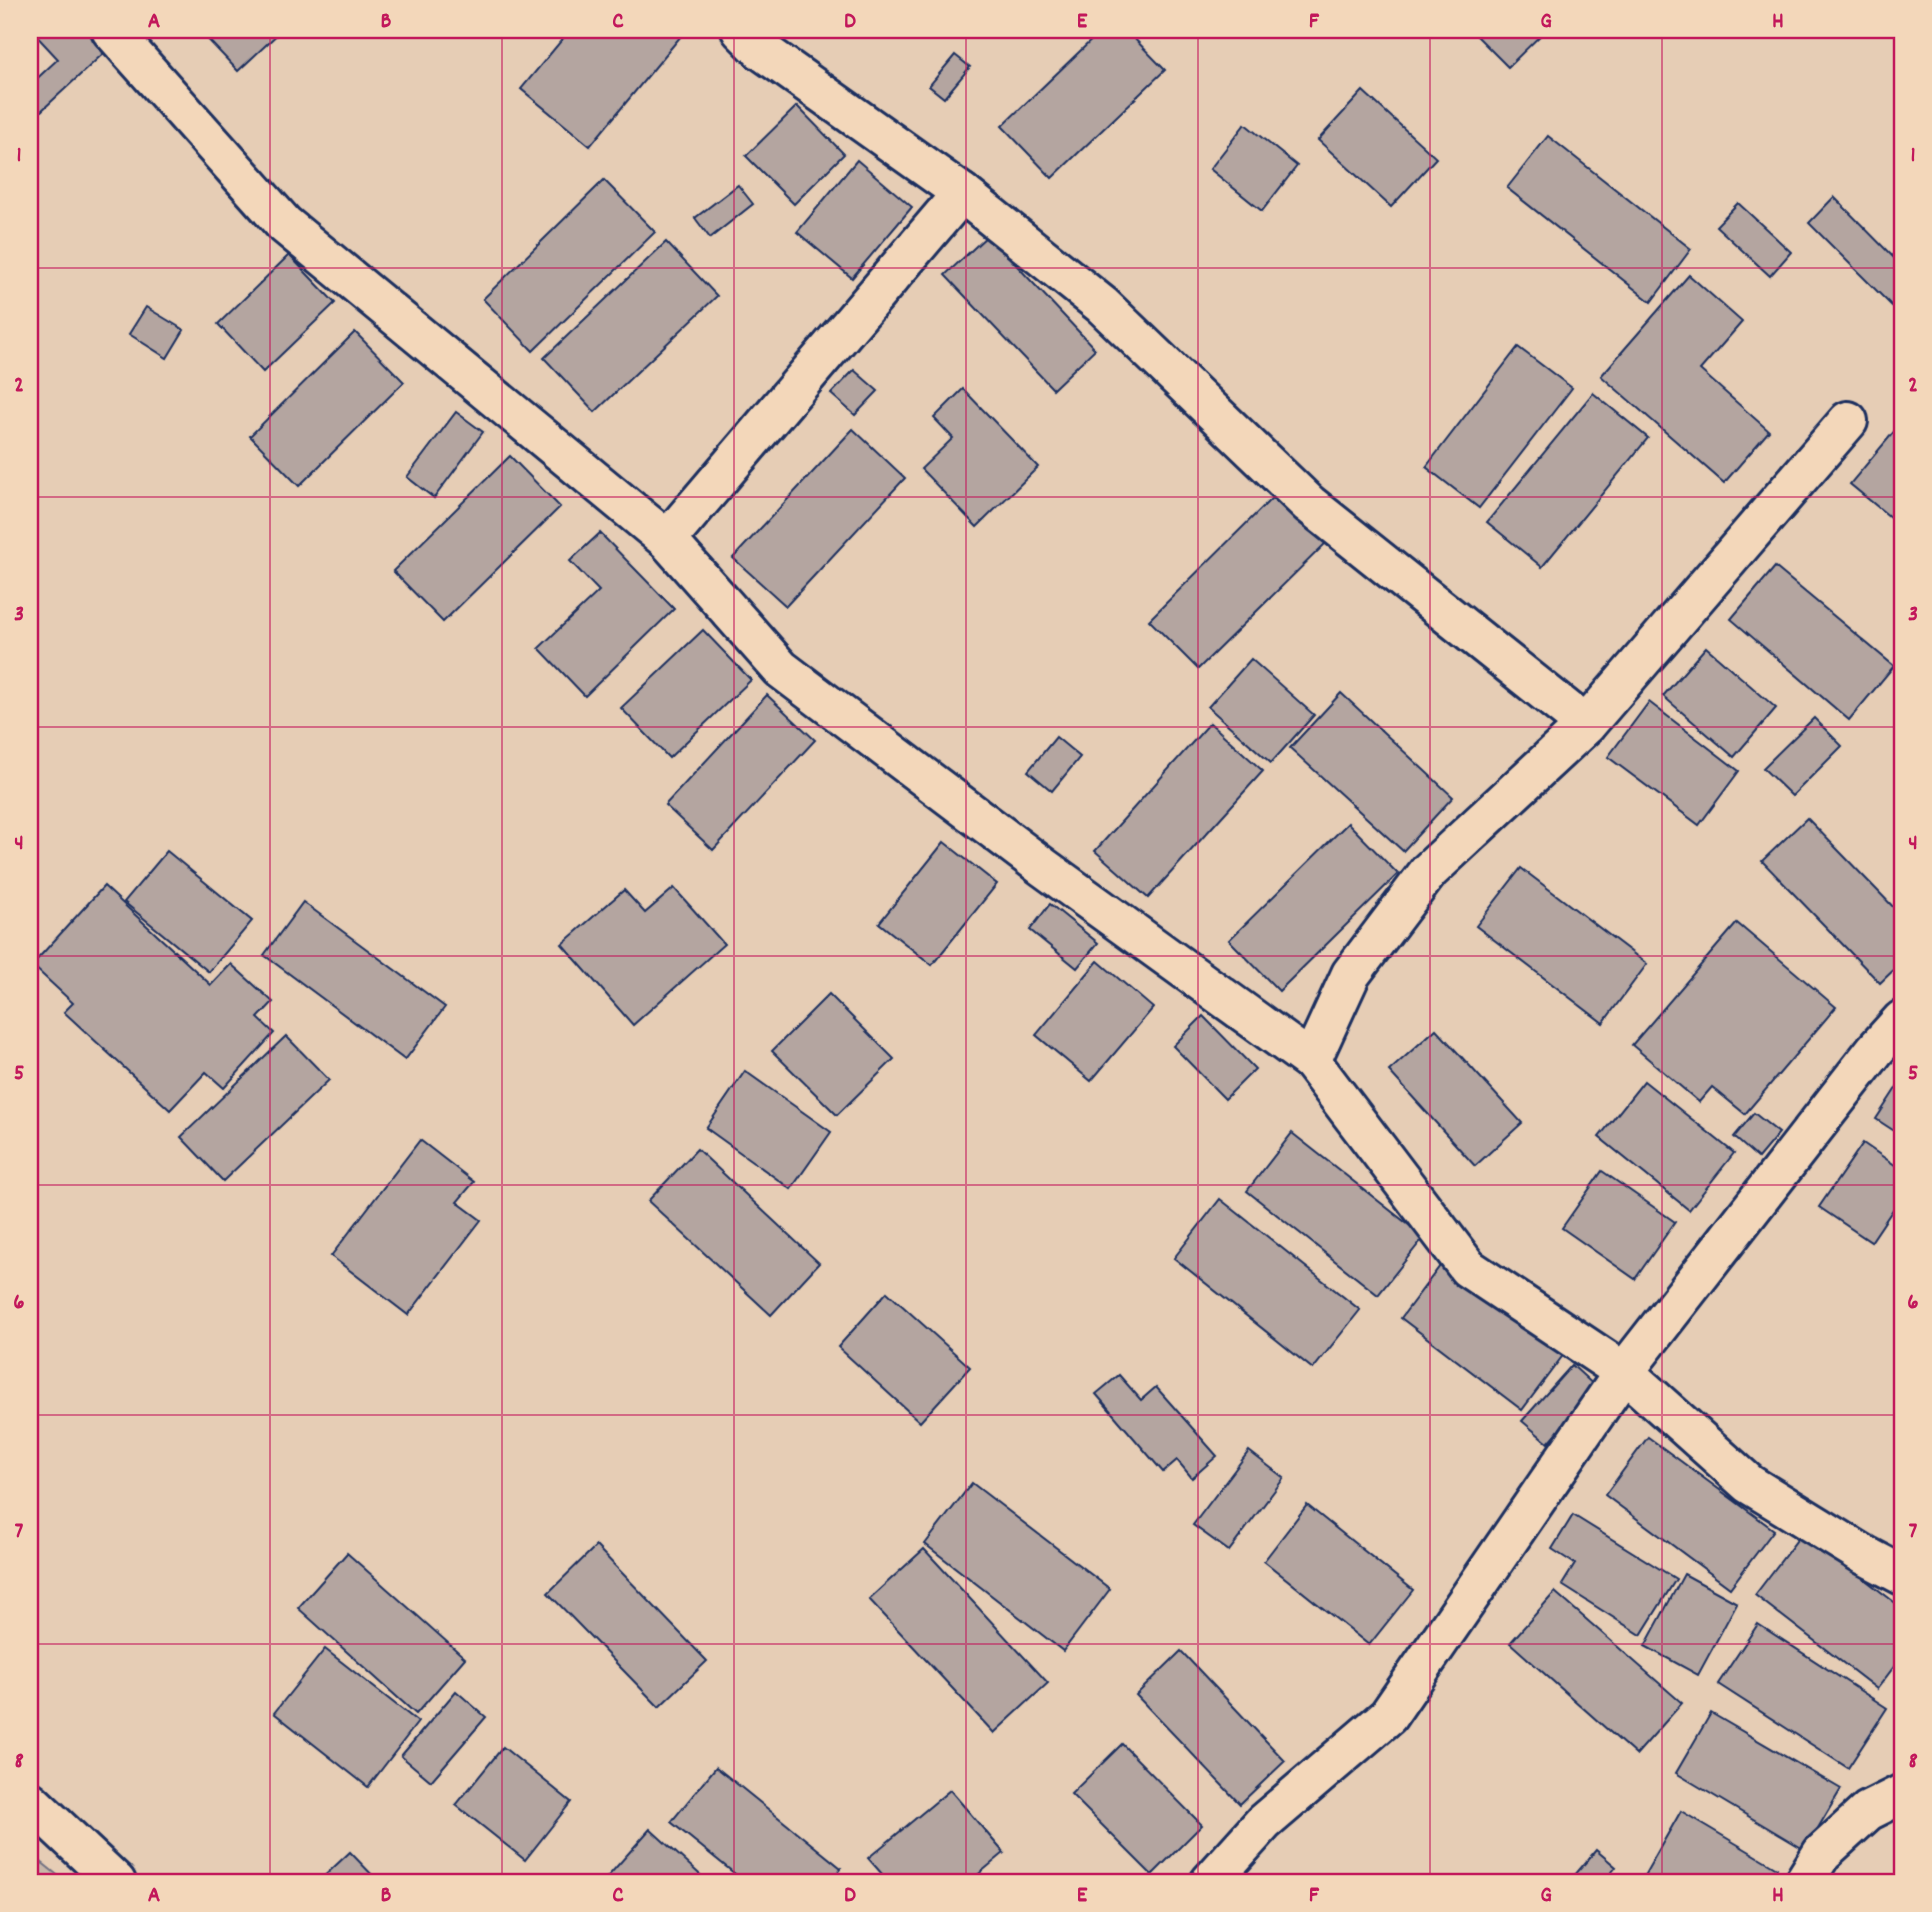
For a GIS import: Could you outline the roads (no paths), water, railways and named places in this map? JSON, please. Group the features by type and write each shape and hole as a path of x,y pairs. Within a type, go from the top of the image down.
{"street":[{"path":"111,30 284,224 667,540 781,669 1043,867 1311,1061 1468,1268 1624,1372 1749,1484 1902,1575"},
{"path":"741,30 761,51 962,193 1102,305 1309,504 1586,725"},
{"path":"667,540 962,193"},
{"path":"1311,1061 1352,974 1429,871 1586,725 1848,421"},
{"path":"1210,1882 1264,1822 1388,1716 1624,1372 1875,1050 1902,1020"},
{"path":"1804,1882 1822,1853 1859,1819 1868,1811 1902,1794"},
{"path":"30,1801 117,1882"}]}
